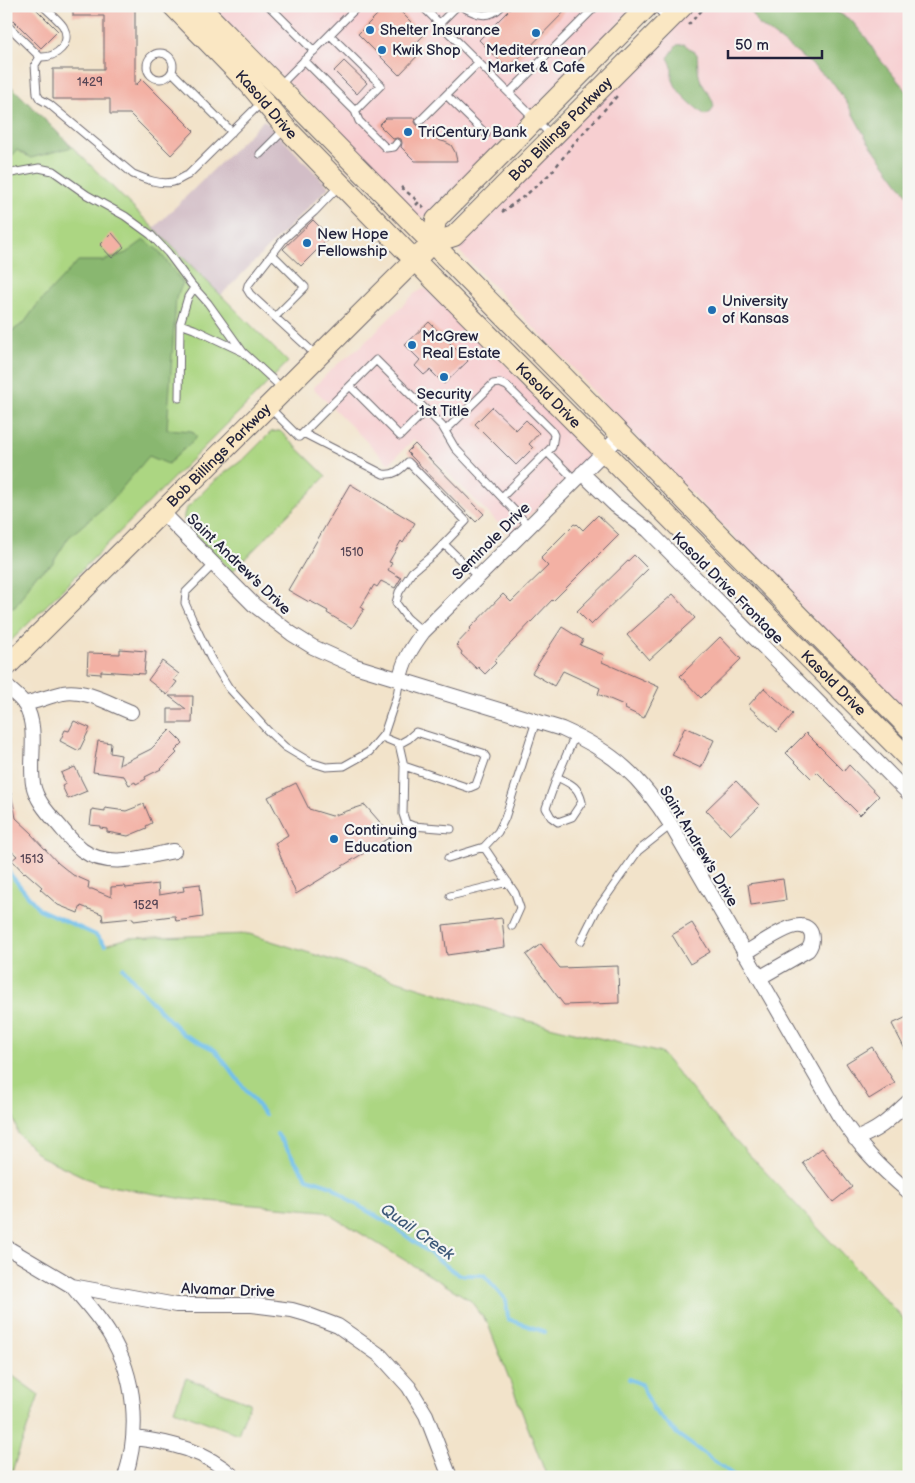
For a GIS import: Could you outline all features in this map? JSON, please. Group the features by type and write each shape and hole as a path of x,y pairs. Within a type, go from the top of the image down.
{"main road":[{"name":"Kasold Drive","path":"173,6 249,84 270,94 286,128 909,760"},
{"name":"Kasold Drive","path":"199,6 270,94 432,243 909,728"},
{"name":"Bob Billings Parkway","path":"432,243 436,220 648,6"},
{"name":"Bob Billings Parkway","path":"6,667 432,243 454,236 675,15"}],"street":[{"name":"Seminole Drive","path":"400,679 407,656 423,632 620,436"},
{"name":"Kasold Drive Frontage","path":"579,477 648,530 909,794"},
{"name":"Saint Andrew's Drive","path":"162,512 254,605 292,634 335,658 355,666 536,721 574,735 600,749 632,773 656,802 670,825 838,1114 854,1138 877,1164 909,1192"},
{"path":"6,686 24,704 29,716 34,740 32,773 36,795 74,843 94,857 108,860 121,861 174,851"},
{"path":"24,704 65,693 77,693 131,712"},
{"path":"744,954 790,927 803,926 808,928 813,938 808,950 759,978"},
{"path":"854,1138 867,1135 884,1125 909,1101"},
{"name":"Alvamar Drive","path":"6,1247 72,1286 176,1305 252,1305 292,1310 338,1326 380,1356 409,1387 426,1415 450,1477"},
{"name":"Alvamar Drive","path":"72,1286 110,1334 122,1360 130,1385 134,1411 134,1438 125,1477"},
{"path":"134,1438 154,1440 189,1450 218,1464 234,1477"}],"lane":[{"path":"6,24 40,57 55,54 66,42 65,34 62,26 43,6"},
{"path":"269,6 314,51"},
{"path":"422,6 553,136"},
{"path":"439,24 457,6"},
{"path":"461,6 474,13 486,16 497,12 502,6"},
{"path":"510,94 596,6"},
{"path":"40,57 35,65 37,94 40,99 49,104 133,174 146,180 173,182 188,174 232,132 356,7"},
{"path":"330,35 380,85 355,111"},
{"path":"304,60 355,111 359,121 386,148 394,147 397,144"},
{"path":"420,121 478,62"},
{"path":"172,72 232,132"},
{"path":"446,95 486,134"},
{"path":"260,154 286,128"},
{"path":"6,174 39,168 53,171 87,195 125,216 151,235 168,253 213,310 243,352 284,390"},
{"path":"317,357 247,289 248,285 284,239 341,184"},
{"path":"272,254 305,287 275,317"},
{"path":"179,398 180,324 188,297 194,288"},
{"path":"180,324 243,352"},
{"path":"268,406 299,437 376,360 442,426 455,448 529,526"},
{"path":"445,431 493,384 507,386 552,431 554,435 552,447 502,497"},
{"path":"350,386 400,436 426,410"},
{"path":"304,433 383,474 390,475 398,472 408,462 466,521 444,544 412,572 399,592 396,604 407,618 423,632"},
{"path":"547,452 579,477"},
{"path":"444,544 478,578"},
{"path":"214,564 186,592 186,603 211,659 229,688 267,730 285,747 299,756 326,767 344,766 369,752 384,734 397,695 400,679"},
{"path":"448,858 484,847 498,832 505,818 536,721"},
{"path":"399,744 416,732 483,753 486,757 476,785 469,788 404,766"},
{"path":"557,777 573,785 579,793 582,802 572,817 558,822 551,818 546,808 557,777 574,735"},
{"path":"382,737 399,744"},
{"path":"399,744 404,766 403,814 406,823 413,826 451,829"},
{"path":"581,941 596,911 638,851 670,825"},
{"path":"484,847 515,893 520,908 512,926"},
{"path":"450,896 508,882"}],"path":[{"path":"675,15 706,6"},
{"path":"502,212 551,173 575,142 622,91"}],"shaded area":[{"path":"212,6 636,6 429,215 418,218 406,208 396,192 301,94 269,65"},
{"name":"University of Kansas","path":"693,6 909,6 909,717 597,396 572,367 457,247 458,243"},
{"path":"264,120 329,187 221,295 154,228"},
{"path":"423,289 432,290 587,448 588,454 584,461 510,535 414,439 389,464 313,388 335,366 360,347 414,294"}],"green space":[{"path":"749,6 834,6 835,11 851,20 867,39 877,56 909,94 909,197 867,140 847,103 834,84 809,62 757,23"},
{"path":"684,44 697,54 700,80 713,102 714,106 711,112 705,115 682,95 672,77 668,58 677,45"},
{"path":"6,81 288,362 6,646"},
{"path":"6,81 72,147 31,158 17,150 6,163"},
{"path":"144,240 158,250 183,283 176,298 167,429 192,431 197,437 168,464 149,456 111,501 69,537 52,564 35,576 15,607 6,610 6,335 24,323 37,305 78,261 103,261 126,253"},
{"path":"280,431 326,476 232,572 187,527 184,520 185,511 214,481 245,458 271,432"},
{"path":"6,869 39,909 96,935 105,945 128,938 249,934 516,1018 661,1053 726,1130 909,1325 909,1477 547,1477 488,1324 470,1300 324,1211 184,1199 99,1184 40,1156 18,1134 6,1087"},
{"path":"6,1371 39,1395 10,1477 6,1477"},
{"path":"186,1378 250,1403 238,1434 174,1410"}],"building":[{"path":"6,6 33,6 58,31 41,48 6,13"},
{"path":"73,6 121,6 121,9 135,9 135,86 142,79 194,131 171,155 130,114 110,114 110,99 53,99 53,69 104,69 104,16 73,16"},
{"path":"386,6 395,6 424,35 416,43 423,50 399,75 358,34"},
{"path":"513,6 570,6 508,69 479,40"},
{"name":"Kwik Shop","path":"344,61 367,83 357,94 334,71"},
{"name":"TriCentury Bank","path":"386,118 416,118 415,122 417,125 424,125 438,140 451,145 457,161 415,161 401,147 401,139 393,139 379,125"},
{"name":"New Hope Fellowship","path":"313,220 330,237 301,266 283,249"},
{"path":"112,233 124,247 112,258 100,245"},
{"path":"429,322 468,361 444,384 430,370 424,375 415,366 420,360 405,345"},
{"path":"492,407 516,430 526,420 539,433 529,444 533,448 516,465 475,424"},
{"path":"415,444 484,514 476,522 407,452"},
{"path":"350,484 415,523 403,543 401,541 389,562 392,563 388,570 401,578 395,588 381,581 377,587 374,585 361,607 364,609 352,628 327,613 328,611 288,590"},
{"path":"598,515 619,535 552,600 494,661 496,663 485,674 478,667 477,669 461,654 462,652 456,645 503,594 511,602 548,566 541,557 574,524 577,524 583,530"},
{"path":"634,555 648,569 591,625 577,611"},
{"path":"673,594 695,618 649,660 627,635"},
{"path":"562,627 583,640 580,645 604,655 602,662 659,687 644,718 625,709 626,706 598,694 600,688 563,671 554,686 532,673"},
{"path":"720,637 741,659 701,698 680,676"},
{"path":"120,649 146,651 144,674 101,671 101,674 87,673 88,653 120,654"},
{"path":"162,661 179,674 174,680 177,682 167,695 148,680"},
{"path":"764,688 793,714 777,732 748,706"},
{"path":"169,696 193,696 192,723 168,723 168,709 186,709"},
{"path":"74,721 90,728 79,751 60,741 65,730 69,731"},
{"path":"685,727 714,740 701,768 672,755"},
{"path":"170,730 183,743 175,751 177,753 161,769 145,777 146,779 129,785 124,776 93,772 98,741 111,743 110,753 121,755 119,765 151,749"},
{"path":"806,733 844,771 849,765 879,796 860,815 817,772 811,778 786,753"},
{"path":"75,767 87,791 68,799 62,786 66,784 61,773"},
{"path":"736,781 760,806 730,835 706,810"},
{"name":"Continuing Education","path":"296,783 309,809 332,816 365,805 392,836 296,894 275,843 288,835 268,797"},
{"path":"11,793 16,818 58,863 73,875 89,882 88,889 111,897 111,887 125,886 126,888 158,884 159,895 184,891 183,886 200,884 203,917 176,921 175,916 172,916 134,921 133,918 103,921 102,914 81,906 78,913 58,905 40,889 42,887 24,873 12,860 17,856 6,846 6,794"},
{"path":"144,804 152,823 146,826 147,828 128,836 107,832 107,829 100,828 100,826 90,825 92,809 105,811 105,808 126,811"},
{"path":"783,879 786,900 751,905 748,884"},
{"path":"502,918 505,947 447,955 443,925"},
{"path":"692,923 710,952 690,964 672,935"},
{"path":"541,944 560,968 618,966 619,1003 564,1005 526,955"},
{"path":"909,1016 909,1057 892,1024"},
{"path":"872,1047 895,1083 869,1099 846,1063"},
{"path":"822,1148 852,1187 833,1202 803,1163"}],"waterway":[{"name":"Quail Creek","path":"6,869 39,909 96,935 105,945"},
{"name":"Quail Creek","path":"123,968 150,1000 183,1034 215,1050 265,1115"},
{"name":"Quail Creek","path":"277,1134 307,1178 332,1186 350,1201 390,1224 459,1275 484,1275 506,1300 508,1319 545,1332"},
{"name":"Quail Creek","path":"629,1379 641,1384 653,1409 677,1434 736,1477"}],"place":[{"name":"Shelter Insurance","path":"370,30"},
{"name":"Mediterranean Market & Cafe","path":"536,33"},
{"name":"Kwik Shop","path":"382,50"},
{"name":"TriCentury Bank","path":"408,132"},
{"name":"New Hope Fellowship","path":"307,243"},
{"name":"University of Kansas","path":"712,310"},
{"name":"McGrew Real Estate","path":"412,345"},
{"name":"Security 1st Title","path":"444,377"},
{"name":"Continuing Education","path":"334,839"}]}
